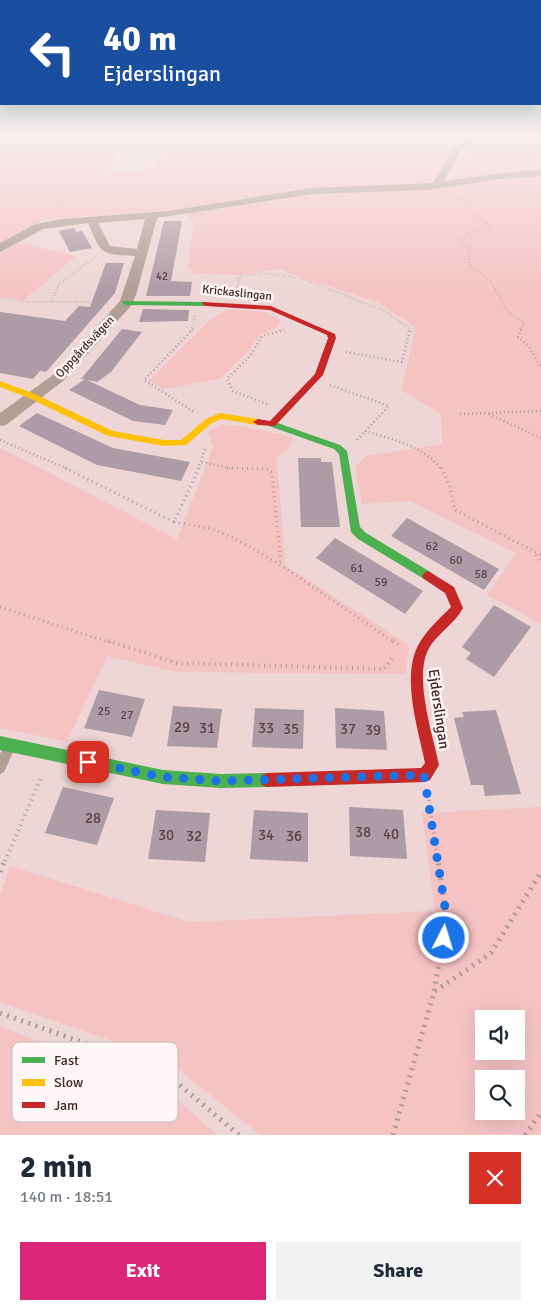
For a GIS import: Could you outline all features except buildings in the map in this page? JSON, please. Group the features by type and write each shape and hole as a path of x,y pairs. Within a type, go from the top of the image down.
{"street":[{"path":"0,248 40,226 92,219 152,215 312,191 432,186"},
{"name":"Oppgårdsvägen","path":"0,421 64,372 126,303 130,295 152,215"},
{"path":"92,219 105,248 110,251 142,253"},
{"name":"Krickaslingan","path":"126,303 197,303 271,308 331,334 332,338 328,349"},
{"path":"272,424 315,380 328,349"},
{"path":"0,384 32,396 111,434 164,444 183,443 209,421 220,416 272,424 337,447 344,453"},
{"name":"Ejderslingan","path":"344,453 355,529 362,536 450,590 457,608 422,649 419,656 417,675 432,765 424,775"},
{"path":"5,744 163,777 221,781 424,775"}],"lane":[{"path":"0,768 5,744"}],"path":[{"path":"40,226 85,186"},
{"path":"432,186 467,202 468,210 489,224 491,228 469,232 461,242 470,250 468,264 492,283 507,311 524,323 518,338 528,345 541,367"},
{"path":"51,301 60,283 94,257 110,251"},
{"path":"232,306 240,276 264,274 288,276 300,278 385,311 410,329 402,362 328,349"},
{"path":"0,297 28,302 126,303"},
{"path":"197,303 193,329 144,380 209,421"},
{"path":"284,411 232,391 227,378 250,356 262,336 277,334 296,319"},
{"path":"315,380 389,406 344,453"},
{"path":"460,414 541,411"},
{"path":"489,414 541,438"},
{"path":"365,431 410,445 424,453 445,474 455,510 541,555"},
{"path":"174,522 202,462 206,448 190,438"},
{"path":"0,440 54,462 174,522 212,529 234,538 280,566 402,647 384,669 177,663 0,607"},
{"path":"202,462 234,469 268,469 272,473 280,566"},
{"path":"536,554 541,563"},
{"path":"0,872 51,754"},
{"path":"392,1135 434,992 447,920 424,775"},
{"path":"434,992 491,953 541,872"},
{"path":"0,1013 82,1042"},
{"path":"178,1084 239,1135"},
{"path":"525,1135 541,1113"}],"shaded area":[{"path":"0,186 541,186 541,624 487,595 516,553 411,501 362,504 355,466 367,456 442,444 441,414 401,390 416,327 377,302 278,269 237,275 195,273 188,267 194,223 186,215 170,211 54,218 40,222 0,243"},
{"path":"17,242 76,256 24,300 0,296 0,251"},
{"path":"227,309 265,312 281,320 277,328 260,335 246,354 220,379 163,389 149,381 209,321"},
{"path":"222,424 257,429 293,438 289,448 277,457 285,565 409,645 406,674 176,672 107,656 67,742 0,728 0,448 177,539 213,447 208,432"},
{"path":"541,807 541,1135 260,1135 178,1069 178,1042 115,1042 0,1002 0,894 10,866 189,922 435,911 422,813"},
{"path":"0,1027 42,1042 12,1042 12,1122 178,1122 178,1100 217,1135 0,1135"}],"traffic: fast":[{"path":"126,303 206,304"},
{"path":"272,424 337,447 344,453 355,529 362,536 428,576"},
{"path":"0,743 163,777 221,781 267,780"}],"traffic: slow":[{"path":"0,384 32,396 111,434 164,443 183,443 209,421 220,416 258,422"}],"traffic: jam":[{"path":"206,304 271,308 331,334 332,338 319,375 272,424 258,422"},
{"path":"267,780 425,775 432,765 420,707 417,675 418,661 428,640 457,608 450,590 428,576"}],"route":[{"path":"88,762 163,777 221,781 424,775 447,920 444,938"}]}
